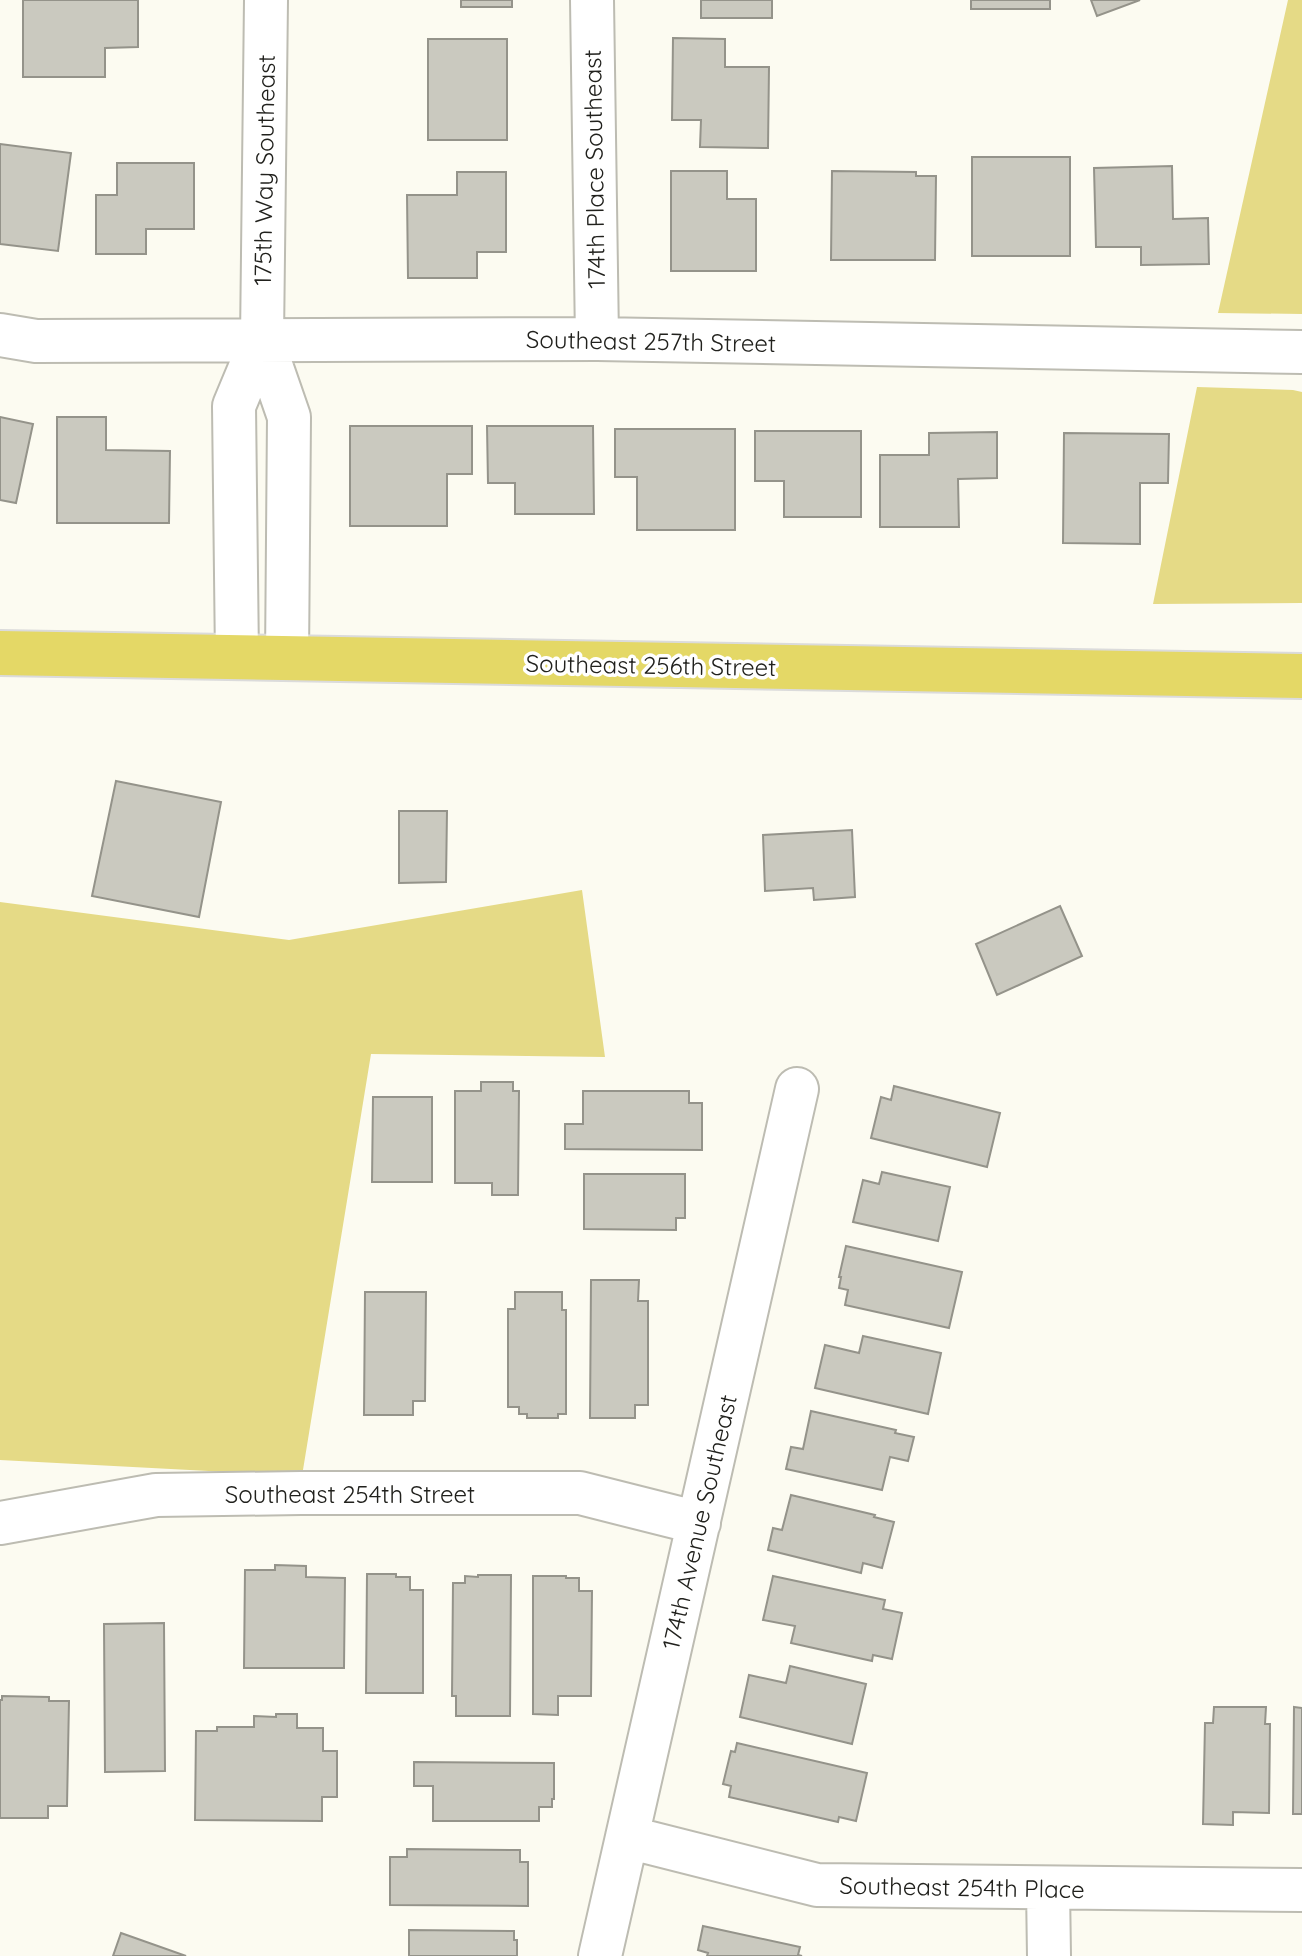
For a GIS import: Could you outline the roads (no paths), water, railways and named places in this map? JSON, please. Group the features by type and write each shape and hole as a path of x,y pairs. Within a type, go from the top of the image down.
{"main road":[{"name":"Southeast 256th Street","path":"0,653 1302,676"}],"street":[{"name":"175th Way Southeast","path":"266,0 262,339 289,417 287,659"},
{"name":"174th Place Southeast","path":"592,0 597,339"},
{"name":"Southeast 257th Street","path":"0,335 36,341 597,339 1302,352"},
{"name":"175th Way Southeast","path":"237,658 234,406 262,339"},
{"name":"174th Avenue Southeast","path":"600,1956 797,1089"},
{"name":"Southeast 254th Street","path":"0,1523 156,1495 301,1493 580,1493 699,1523"},
{"name":"Southeast 254th Place","path":"627,1837 817,1885 1302,1890"},
{"path":"1048,1888 1049,1956"}]}
